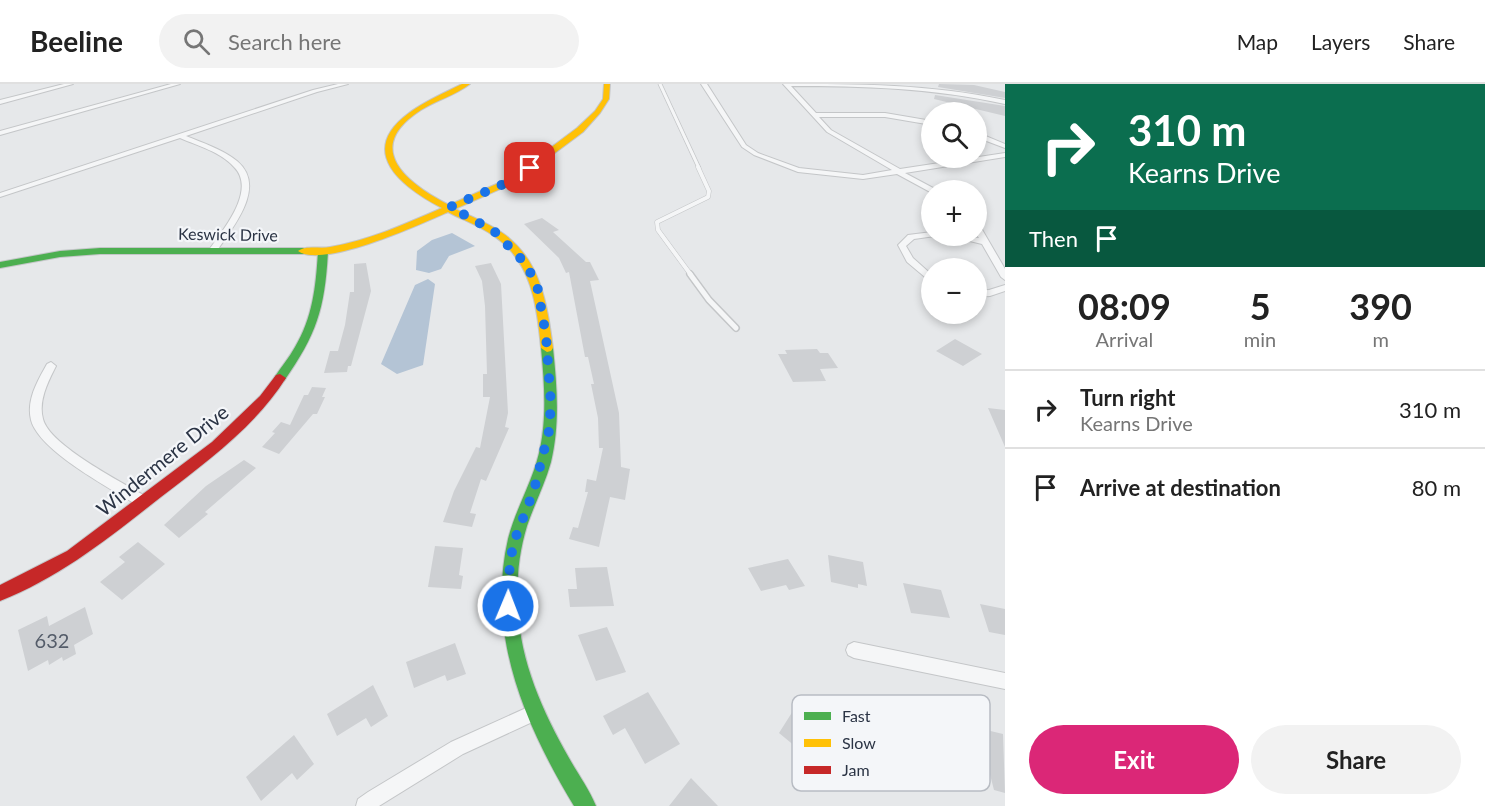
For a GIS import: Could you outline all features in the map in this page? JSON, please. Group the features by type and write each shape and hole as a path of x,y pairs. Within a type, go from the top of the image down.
{"street":[{"path":"0,102 70,84"},
{"path":"0,133 177,84"},
{"path":"0,195 315,91 345,84"},
{"path":"467,84 402,122 392,133 385,150 388,163 411,188 494,231 525,263 537,285 546,336 551,404 549,431 534,490 513,544 508,606 512,641 534,712 563,772 586,806"},
{"name":"Keswick Drive","path":"0,265 60,254 100,251 322,251 352,246 386,236 513,180 580,130 598,112 606,99 607,84"},
{"path":"704,84 744,146 756,154 790,168 830,175 863,177 1005,155"},
{"path":"786,84 829,131 921,185"},
{"path":"786,84 903,85 940,89 1005,102"},
{"path":"813,115 885,115 921,121"},
{"path":"182,136 235,163 244,173 247,187 242,203 213,250"},
{"path":"987,139 1005,146"},
{"path":"921,236 911,237 902,245 904,252 921,270"},
{"path":"987,246 1005,277"},
{"name":"Windermere Drive","path":"0,593 73,556 142,501 217,446 264,399 299,353 315,321 321,290 322,251"},
{"path":"987,293 1005,288"},
{"path":"51,366 40,385 36,405 39,428 62,450 142,501"},
{"path":"854,650 1005,681"},
{"path":"365,806 374,798 457,748 534,712"}],"lane":[{"path":"660,84 709,192 708,197 657,222 658,230 670,244 692,279 736,328"}],"water":[{"path":"452,233 475,246 449,256 441,269 429,273 416,270 417,251 432,240"},
{"path":"428,279 435,284 423,365 397,374 381,364 415,285"}],"building":[{"path":"939,84 974,85 1005,92 1005,98 938,87"},
{"path":"935,95 980,102 947,102 934,99"},
{"path":"987,103 1005,106 1005,116 987,112"},
{"path":"542,218 559,230 553,232 586,262 590,262 599,280 590,281 619,413 621,467 630,469 625,500 610,497 599,547 569,539 573,527 578,528 588,492 585,492 587,479 596,481 603,448 599,448 598,418 591,384 594,384 588,357 585,357 569,272 566,273 559,258 524,224"},
{"path":"366,263 371,291 351,366 348,366 347,372 324,373 330,351 338,351 350,292 354,292 354,264"},
{"path":"491,263 501,284 508,413 505,427 509,428 486,481 481,479 470,513 476,514 472,527 443,522 454,491 476,447 480,448 490,397 483,397 483,374 487,374 485,306 482,281 475,266"},
{"path":"955,339 982,354 963,366 936,351"},
{"path":"817,349 820,353 828,353 838,368 820,369 826,381 793,382 778,354 787,354 785,350"},
{"path":"312,387 326,388 322,397 325,397 317,414 313,414 279,454 262,447 275,433 272,432 281,422 290,425 304,395 308,395"},
{"path":"988,408 1005,410 1005,447"},
{"path":"244,460 256,468 179,538 164,525 206,486"},
{"path":"138,542 165,564 122,600 100,582 125,562 119,557"},
{"path":"435,546 463,548 459,575 463,576 461,589 428,587"},
{"path":"828,555 863,562 867,586 858,584 858,588 831,582"},
{"path":"788,559 805,586 789,590 786,585 761,591 748,568"},
{"path":"607,567 614,606 570,607 568,589 577,589 575,568"},
{"path":"903,583 941,590 950,618 911,613"},
{"path":"980,604 1005,609 1005,635 989,632"},
{"path":"85,607 93,634 74,645 76,654 63,661 62,657 49,665 48,660 28,671 18,630 47,616 49,626"},
{"path":"607,627 626,672 596,681 578,635"},
{"path":"455,643 466,674 447,681 445,675 414,688 406,662"},
{"path":"373,685 388,716 371,727 366,718 337,736 327,714"},
{"path":"648,692 680,744 645,764 625,728 613,735 603,716"},
{"path":"792,712 792,744 779,733"},
{"path":"990,731 1003,734 1005,793 994,790 990,774"},
{"path":"294,735 314,764 297,780 292,773 261,801 246,777"},
{"path":"691,778 718,806 669,806"}],"traffic: fast":[{"path":"0,265 60,254 100,251 303,251"},
{"path":"280,378 301,346 314,319 320,289 323,251"},
{"path":"547,348 550,390 547,447 541,471 516,538 510,574 509,610 522,678 535,712 550,744 586,806"}],"traffic: slow":[{"path":"467,84 426,104 404,120 390,139 388,157 397,173 412,187 432,200 495,232 518,253 528,267 537,289 543,312 547,348"},
{"path":"303,251 323,251 352,246 386,236 513,180 580,130 598,112 606,99 607,84"}],"traffic: jam":[{"path":"0,593 73,556 217,446 264,399 280,378"}],"route":[{"path":"508,606 513,544 544,459 549,431 551,404 546,336 537,285 525,263 494,231 450,207 513,180 530,168"}]}
